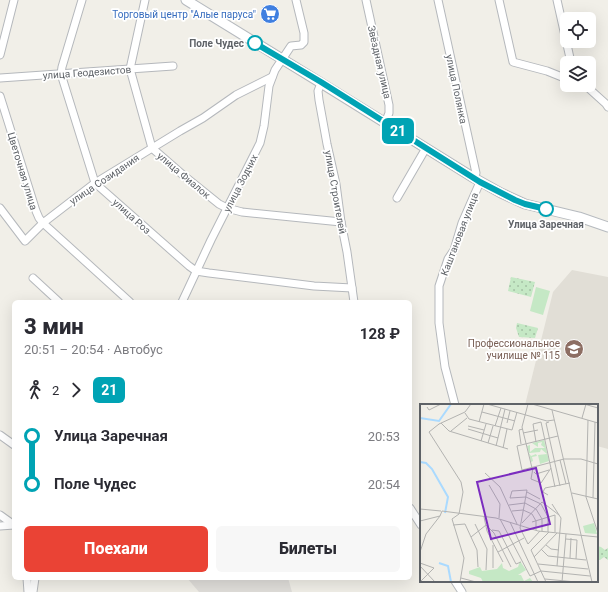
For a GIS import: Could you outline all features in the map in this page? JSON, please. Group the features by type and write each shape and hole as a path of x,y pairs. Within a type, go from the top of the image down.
{"main road":[{"path":"186,0 321,82 477,180 525,204 579,217 608,227"}],"street":[{"path":"0,54 14,0"},
{"path":"82,0 61,74 96,183"},
{"name":"улица Фиалок","path":"145,0 130,69 152,148 203,192 227,208 242,212 341,222"},
{"name":"улица Зодчих","path":"183,300 261,140 265,122 268,89 272,77 291,46 301,45 305,40 296,0"},
{"name":"Звёздная улица","path":"366,0 389,105 390,113 385,123"},
{"name":"улица Полянка","path":"438,0 477,180"},
{"path":"499,0 513,62 560,76"},
{"path":"557,0 570,56"},
{"name":"улица Геодезистов","path":"0,78 173,66"},
{"name":"улица Созидания","path":"0,208 25,241 43,223 96,183 208,115 236,95 272,77"},
{"name":"улица Строителей","path":"321,82 318,91 319,100 336,184 354,300"},
{"path":"593,92 608,107"},
{"name":"Цветочная улица","path":"0,96 39,218 128,300"},
{"path":"397,198 426,148"},
{"name":"Каштановая улица","path":"455,404 445,367 439,323 439,286 448,259 454,250 477,180"},
{"name":"улица Роз","path":"96,183 196,271"},
{"path":"196,271 314,286 352,288"},
{"path":"33,278 58,300"},
{"path":"0,435 12,444"},
{"path":"412,511 420,523"},
{"path":"0,515 12,524"},
{"path":"0,526 12,525"},
{"path":"27,580 28,592"},
{"path":"33,592 35,580"},
{"path":"456,582 462,592"}],"shaded area":[{"name":"Профессиональное училище № 115","path":"572,270 608,277 608,449 598,446 598,404 525,404 553,292"},
{"path":"189,580 289,580 292,592 199,592"}],"green space":[{"path":"511,277 535,282 531,297 508,291"},
{"path":"536,287 550,291 543,315 530,311"},
{"path":"517,323 538,328 535,338 519,337 516,328"},
{"path":"598,546 605,550 608,548 608,560 604,557 598,560"}],"bus line":[{"name":"21","path":"255,43 321,82 480,182 515,200 546,209"}],"place":[{"name":"Торговый центр \"Алые паруса\"","path":"270,14"},
{"name":"Поле Чудес","path":"255,43"},
{"name":"Улица Заречная","path":"546,209"},
{"name":"Профессиональное училище № 115","path":"574,349"}]}
